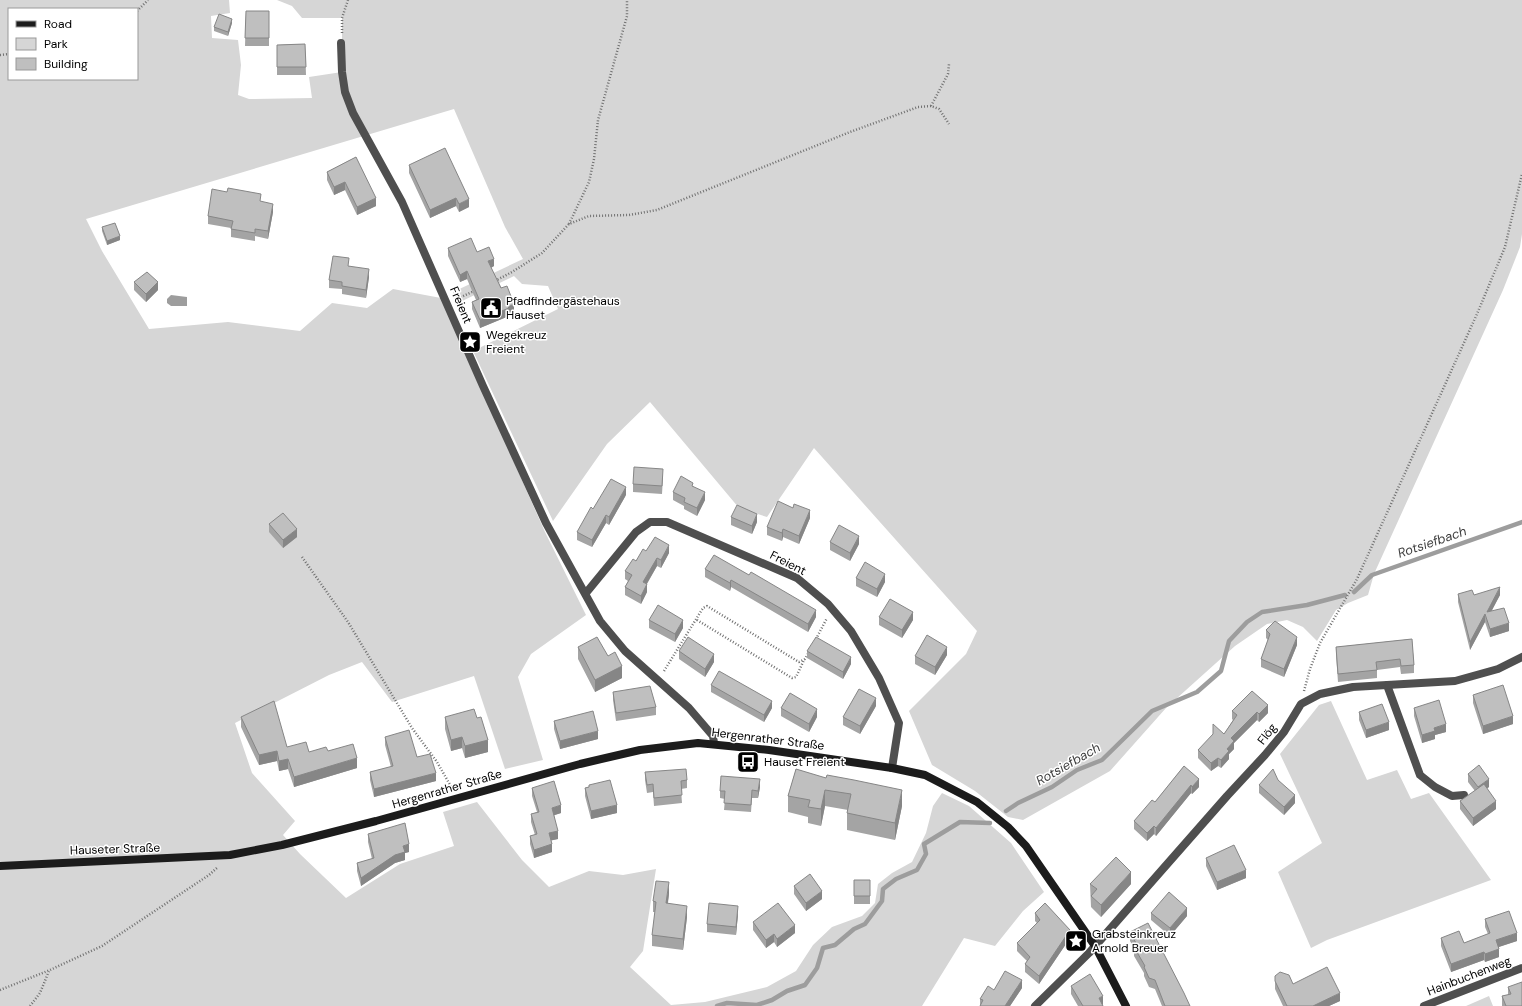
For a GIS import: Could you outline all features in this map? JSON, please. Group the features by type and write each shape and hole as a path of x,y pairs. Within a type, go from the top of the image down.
{"street":[{"name":"Freient","path":"341,44 342,72 346,92 353,113 402,202 448,304 482,386 546,523 586,593 600,621 625,651 689,708 713,736 714,743"},
{"name":"Freient","path":"586,593 636,532 650,522 667,522 797,578 832,609 851,631 879,678 899,723 892,768"},
{"path":"1301,704 1320,694 1353,687 1455,681 1498,669 1522,657"},
{"path":"1387,685 1420,775 1435,787 1452,796 1464,794"},
{"name":"Flög","path":"1035,1006 1095,946 1265,755 1284,732 1301,704"},
{"name":"Hergenrather Straße","path":"230,855 282,845 640,750 698,743 714,743 892,768 925,776 950,787 977,802 1008,827 1026,846 1095,946 1126,1006"},
{"name":"Hauseter Straße","path":"0,866 230,855"},
{"name":"Hainbuchenweg","path":"1424,1006 1522,968"}],"path":[{"path":"138,10 148,0"},
{"path":"341,44 342,18 348,0"},
{"path":"491,283 542,253 569,224 589,182 594,159 598,120 627,16 627,0"},
{"path":"931,106 948,74 949,64"},
{"path":"569,224 588,216 629,215 657,210 918,106 931,106 939,109 949,124"},
{"path":"1301,704 1310,669 1320,643 1356,579 1413,457 1500,260 1505,247 1522,174"},
{"path":"448,304 476,290"},
{"path":"302,557 348,622 412,728 446,778 457,798"},
{"path":"657,679 697,620 703,608 707,606 799,662 805,659"},
{"path":"815,640 832,609"},
{"path":"697,620 792,678 796,677 811,647"},
{"path":"0,990 50,970 102,946 209,875 230,855"},
{"path":"30,1006 40,993 50,970"}],"green space":[{"path":"0,0 229,0 230,13 211,16 212,38 238,40 241,65 238,95 249,99 312,98 309,77 342,72 342,18 302,18 292,6 277,0 1522,0 1522,234 1520,247 1503,290 1374,574 1368,595 1348,603 1336,610 1317,641 1303,627 1287,620 1267,624 1235,646 1166,708 1110,771 1023,820 1008,817 975,791 932,765 909,711 966,654 977,631 814,448 767,517 739,508 650,402 607,444 553,521 473,351 558,309 548,286 522,284 514,276 458,303 453,292 523,259 505,227 454,109 86,219 102,251 149,329 228,322 300,331 332,303 367,308 393,289 441,298 545,532 586,615 531,654 518,677 543,760 505,769 474,676 392,702 362,662 329,675 235,723 252,773 295,821 283,835 300,854 346,898 400,864 454,846 443,812 477,802 522,860 549,887 589,871 623,875 656,869 643,951 630,967 671,1005 705,1002 767,987 796,971 813,945 832,927 862,916 875,903 878,884 892,873 912,862 926,833 933,806 942,793 969,806 1011,843 1044,892 1023,911 995,946 964,938 922,1006 0,1006"},
{"path":"1331,701 1367,780 1397,770 1411,799 1429,793 1491,880 1327,940 1311,948 1278,872 1322,843 1280,754 1319,705"},
{"path":"1489,996 1493,1006 1466,1006"}],"shaded area":[{"path":"171,295 187,297 187,306 171,306 167,303 167,299"}],"building":[{"path":"246,11 269,11 269,38 245,38"},
{"path":"219,14 232,19 228,32 214,27"},
{"path":"305,44 306,67 277,67 277,45"},
{"path":"445,148 469,199 459,204 456,198 430,210 409,165"},
{"path":"356,157 376,198 357,207 345,182 334,187 327,172"},
{"path":"228,188 261,194 260,201 273,204 268,231 255,229 255,233 231,229 233,221 208,216 212,189 227,192"},
{"path":"115,223 120,236 107,241 102,227"},
{"path":"471,238 477,252 489,247 494,259 488,261 501,288 507,286 514,304 508,307 509,308 480,320 472,302 479,299 467,271 460,275 448,248"},
{"path":"333,256 349,258 348,266 369,269 366,290 342,286 342,282 329,280"},
{"path":"147,272 158,282 146,294 134,282"},
{"path":"634,467 663,469 662,486 633,484"},
{"path":"681,476 693,483 692,486 705,492 697,508 684,502 685,498 673,492"},
{"path":"611,479 626,487 609,517 606,515 592,540 577,532 591,507 593,509"},
{"path":"778,501 793,508 794,504 810,510 799,536 783,529 782,533 767,527"},
{"path":"737,505 757,514 752,526 731,517"},
{"path":"283,513 297,529 283,540 269,524"},
{"path":"839,525 859,536 850,553 830,542"},
{"path":"655,537 669,545 661,560 657,558 643,582 647,584 641,596 625,587 632,575 625,571 633,559 636,561 643,549 646,551"},
{"path":"714,555 749,575 751,572 816,610 808,624 731,580 730,583 705,569"},
{"path":"865,562 885,574 877,589 856,578"},
{"path":"1500,587 1487,612 1504,608 1509,623 1490,629 1485,614 1470,642 1458,594 1472,590 1474,595"},
{"path":"890,599 913,612 902,630 879,617"},
{"path":"658,605 683,620 675,634 649,620"},
{"path":"1275,621 1297,637 1284,669 1261,659 1270,634 1266,630"},
{"path":"927,635 947,647 935,667 915,656"},
{"path":"597,637 608,656 615,652 622,666 595,680 578,647"},
{"path":"688,637 714,654 705,669 679,651"},
{"path":"816,637 851,657 843,672 807,651"},
{"path":"1412,639 1414,665 1401,666 1400,659 1376,662 1377,670 1338,674 1336,647"},
{"path":"719,671 772,701 764,715 711,685"},
{"path":"1503,685 1513,716 1483,726 1473,695"},
{"path":"650,686 656,707 616,713 613,692"},
{"path":"859,689 876,698 860,726 843,717"},
{"path":"1252,691 1268,705 1259,714 1257,712 1231,738 1234,741 1227,749 1229,751 1221,760 1218,758 1211,763 1198,750 1213,734 1213,724 1224,734 1237,715 1232,711"},
{"path":"790,693 817,709 809,724 781,708"},
{"path":"1439,700 1446,724 1434,728 1435,731 1422,735 1414,708"},
{"path":"274,701 287,747 306,742 309,752 326,747 328,751 353,744 357,758 294,777 288,759 279,761 277,751 259,755 241,717"},
{"path":"1382,704 1389,722 1366,730 1359,712"},
{"path":"474,709 477,718 481,717 488,740 465,746 462,737 451,740 445,717"},
{"path":"593,711 598,731 560,741 554,721"},
{"path":"409,730 417,757 430,754 436,773 374,789 370,772 393,766 385,737"},
{"path":"1479,765 1489,779 1478,787 1468,774"},
{"path":"1184,766 1199,779 1192,787 1191,785 1156,828 1154,826 1147,833 1134,821 1152,800 1155,802"},
{"path":"686,769 687,780 681,781 682,795 654,798 653,784 647,785 645,772"},
{"path":"796,769 826,778 827,775 902,790 895,823 847,813 851,794 825,790 821,809 808,807 810,800 788,796"},
{"path":"1273,769 1278,780 1295,795 1284,807 1259,785"},
{"path":"721,776 760,779 758,791 752,790 751,805 724,803 725,791 720,791"},
{"path":"610,780 617,805 591,811 585,788 589,787 589,785"},
{"path":"554,781 561,805 552,808 558,831 549,833 552,844 534,850 530,836 537,834 531,814 539,812 532,788"},
{"path":"1484,784 1496,801 1473,818 1460,801"},
{"path":"405,823 409,844 403,846 405,852 395,855 361,878 357,863 374,858 368,834"},
{"path":"1234,845 1246,870 1217,882 1206,858"},
{"path":"1116,857 1131,872 1101,905 1091,896 1097,889 1090,884"},
{"path":"810,874 822,891 806,903 794,886"},
{"path":"854,880 870,880 870,896 854,896"},
{"path":"656,881 669,882 666,903 687,906 683,939 652,935 656,902 653,901"},
{"path":"1169,892 1187,908 1170,928 1151,913"},
{"path":"709,903 738,906 736,927 707,924"},
{"path":"778,903 795,925 777,939 774,934 766,940 753,922"},
{"path":"1045,903 1070,930 1039,976 1025,964 1030,957 1017,943 1040,920 1035,913"},
{"path":"1509,911 1517,933 1496,940 1499,949 1485,954 1484,952 1451,964 1441,938 1459,931 1464,943 1490,933 1485,919"},
{"path":"1148,923 1190,1006 1165,1006 1155,980 1149,978 1144,967 1145,966 1134,947 1137,945 1130,932"},
{"path":"1327,967 1340,993 1313,1006 1287,1006 1275,981 1275,976 1280,972 1289,975 1293,984"},
{"path":"1005,971 1022,980 1005,1006 980,1006 983,1000 980,999 988,986 994,990"},
{"path":"1090,974 1103,996 1099,998 1103,1006 1083,1006 1071,986"},
{"path":"1522,982 1522,1006 1506,1006 1502,996 1511,994 1508,987"}],"waterway":[{"name":"Rotsiefbach","path":"1354,592 1372,575 1522,522"},
{"name":"Rotsiefbach","path":"1006,811 1018,803 1052,787 1077,770 1102,760 1152,711 1197,692 1221,671 1229,641 1247,622 1262,612 1307,605 1345,595"},
{"name":"Rotsiefbach","path":"717,1006 727,1003 757,1005 772,1000 787,991 805,985 817,968 823,948 835,945 854,929 865,924 882,901 883,889 896,879 917,870 926,854 924,844 960,822 990,823"}],"place":[{"name":"Pfadfindergästehaus Hauset","path":"491,308"},
{"name":"Wegekreuz Freient","path":"470,342"},
{"name":"Hauset Freient","path":"748,762"},
{"name":"Grabsteinkreuz Arnold Breuer","path":"1076,941"}]}
